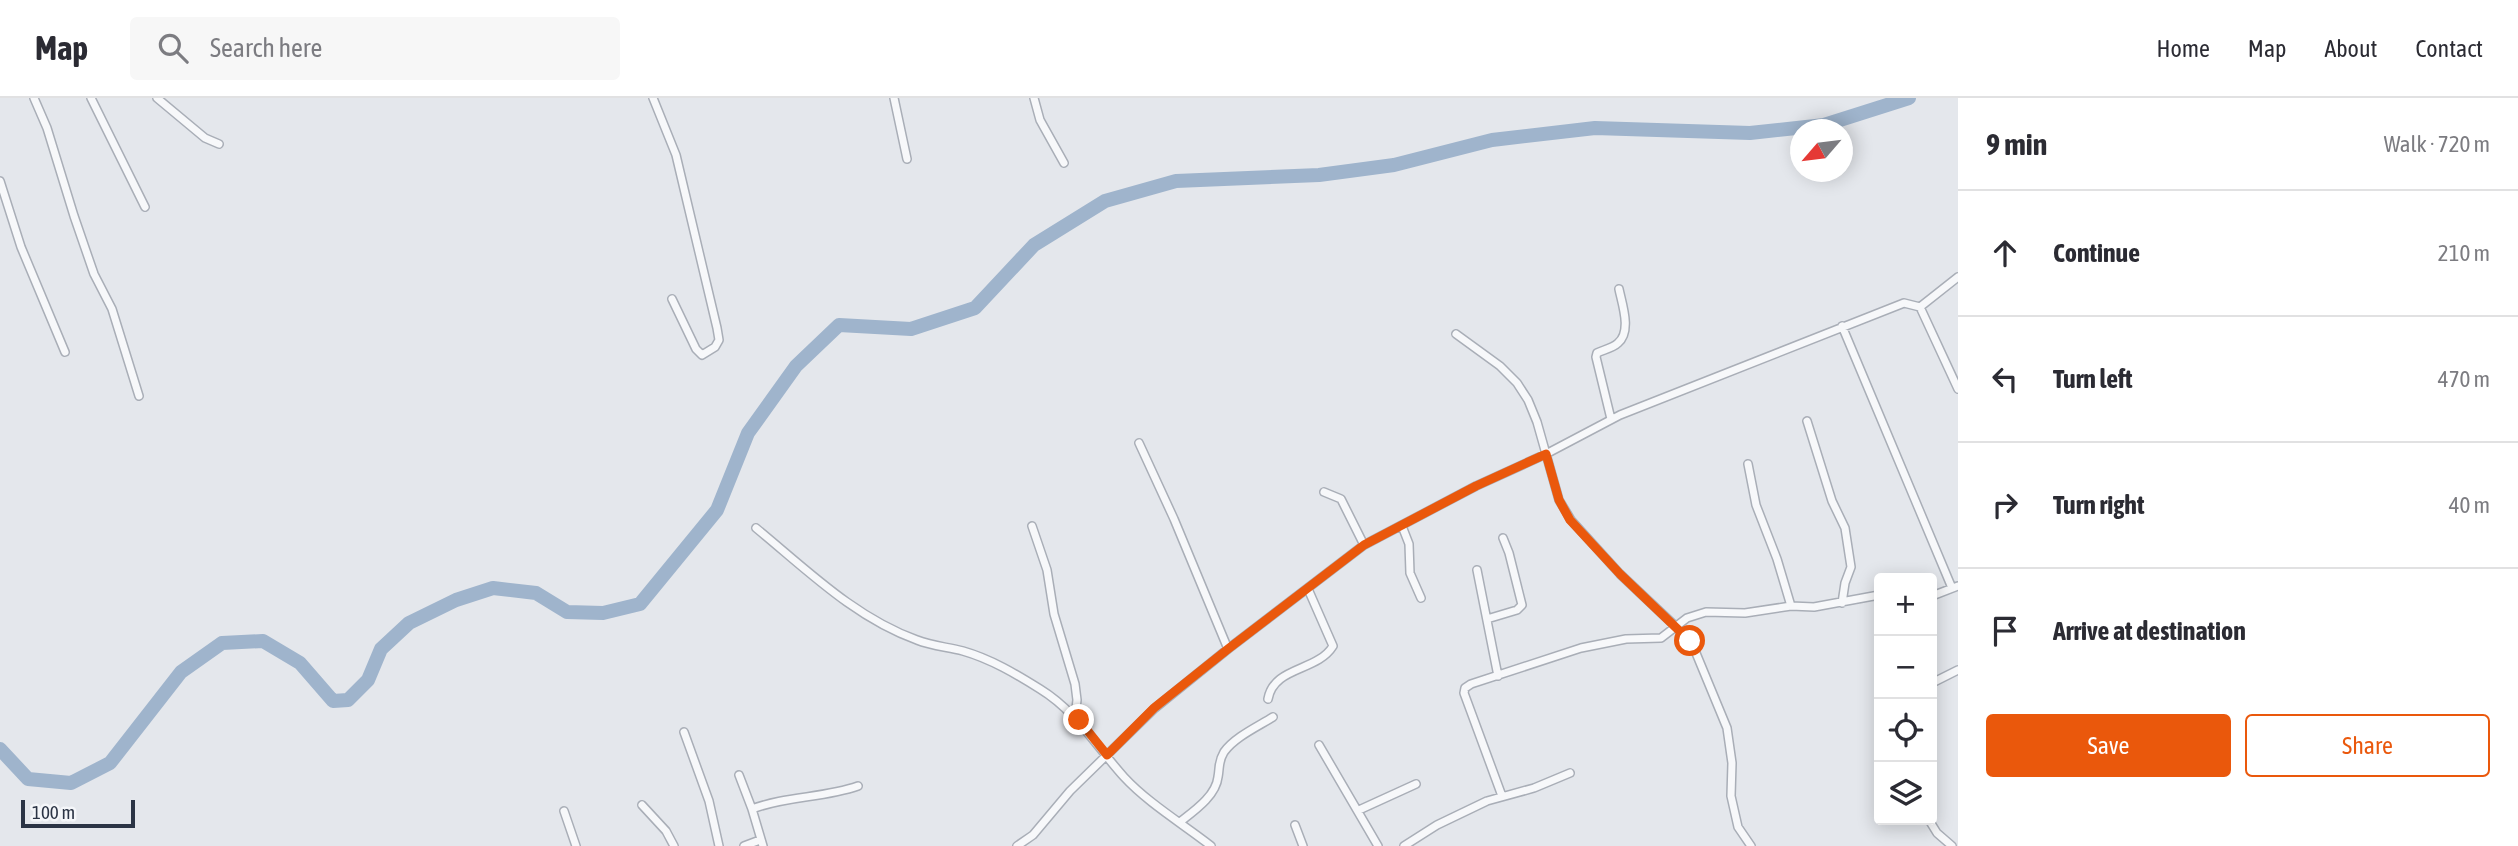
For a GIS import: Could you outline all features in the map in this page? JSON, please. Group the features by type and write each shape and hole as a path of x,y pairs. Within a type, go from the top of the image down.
{"street":[{"path":"34,98 47,128 94,274 110,303 139,396"},
{"path":"91,98 145,207"},
{"path":"157,98 205,138 219,144"},
{"path":"653,98 680,169 717,328 719,340 715,347 702,355 696,349 672,299"},
{"path":"894,98 907,159"},
{"path":"1034,98 1040,120 1064,163"},
{"path":"0,181 21,247 65,352"},
{"path":"1920,307 1958,277"},
{"path":"1611,419 1596,357 1597,353 1617,344 1624,332 1619,289"},
{"path":"1017,846 1033,835 1070,792 1154,708 1364,545 1611,419 1904,303 1920,307"},
{"path":"1920,307 1958,389"},
{"path":"1842,326 1955,587 1937,594"},
{"path":"1457,334 1500,366 1517,383 1528,400 1559,500 1570,520 1620,574 1690,641 1721,711 1730,748 1731,796 1738,827 1751,846"},
{"path":"1807,421 1832,501 1845,528 1851,567 1842,603"},
{"path":"1139,443 1228,649"},
{"path":"1748,464 1756,505 1777,559 1791,606"},
{"path":"1324,492 1339,496 1364,545"},
{"path":"1032,526 1047,570 1054,614 1075,684 1075,717"},
{"path":"1402,526 1411,553 1410,573 1421,598"},
{"path":"756,528 837,596 886,626 918,641 966,652 1001,666 1041,690 1075,717 1139,791 1212,846"},
{"path":"1487,619 1517,610 1522,605 1503,538"},
{"path":"1477,570 1498,676"},
{"path":"1268,699 1275,682 1315,662 1331,651 1333,646 1308,589"},
{"path":"1502,796 1464,693 1465,688 1471,684 1581,648 1626,639 1661,638 1688,618 1706,612 1745,613 1791,606 1814,607 1874,596"},
{"path":"1937,680 1958,670"},
{"path":"1180,822 1214,789 1219,761 1227,748 1273,718"},
{"path":"684,732 709,801 719,846"},
{"path":"1319,745 1378,846"},
{"path":"1404,846 1437,825 1502,796 1534,788 1570,773"},
{"path":"739,775 762,843 744,846"},
{"path":"1359,810 1416,784"},
{"path":"752,808 778,800 858,786"},
{"path":"642,806 666,831 674,846"},
{"path":"564,811 576,846"},
{"path":"1295,825 1303,846"},
{"path":"1932,825 1952,846"}],"waterway":[{"path":"0,749 28,779 71,783 110,763 181,672 222,643 263,641 300,663 333,701 348,700 368,680 381,649 409,623 456,600 493,588 536,593 567,612 603,613 640,604 717,510 748,433 796,366 839,325 911,329 975,308 1034,245 1105,201 1176,181 1319,175 1394,165 1492,140 1595,128 1750,133 1824,125 1909,98"}],"route":[{"path":"1079,720 1107,755 1154,708 1364,545 1476,486 1546,454 1559,500 1570,520 1620,574 1690,641"}]}
